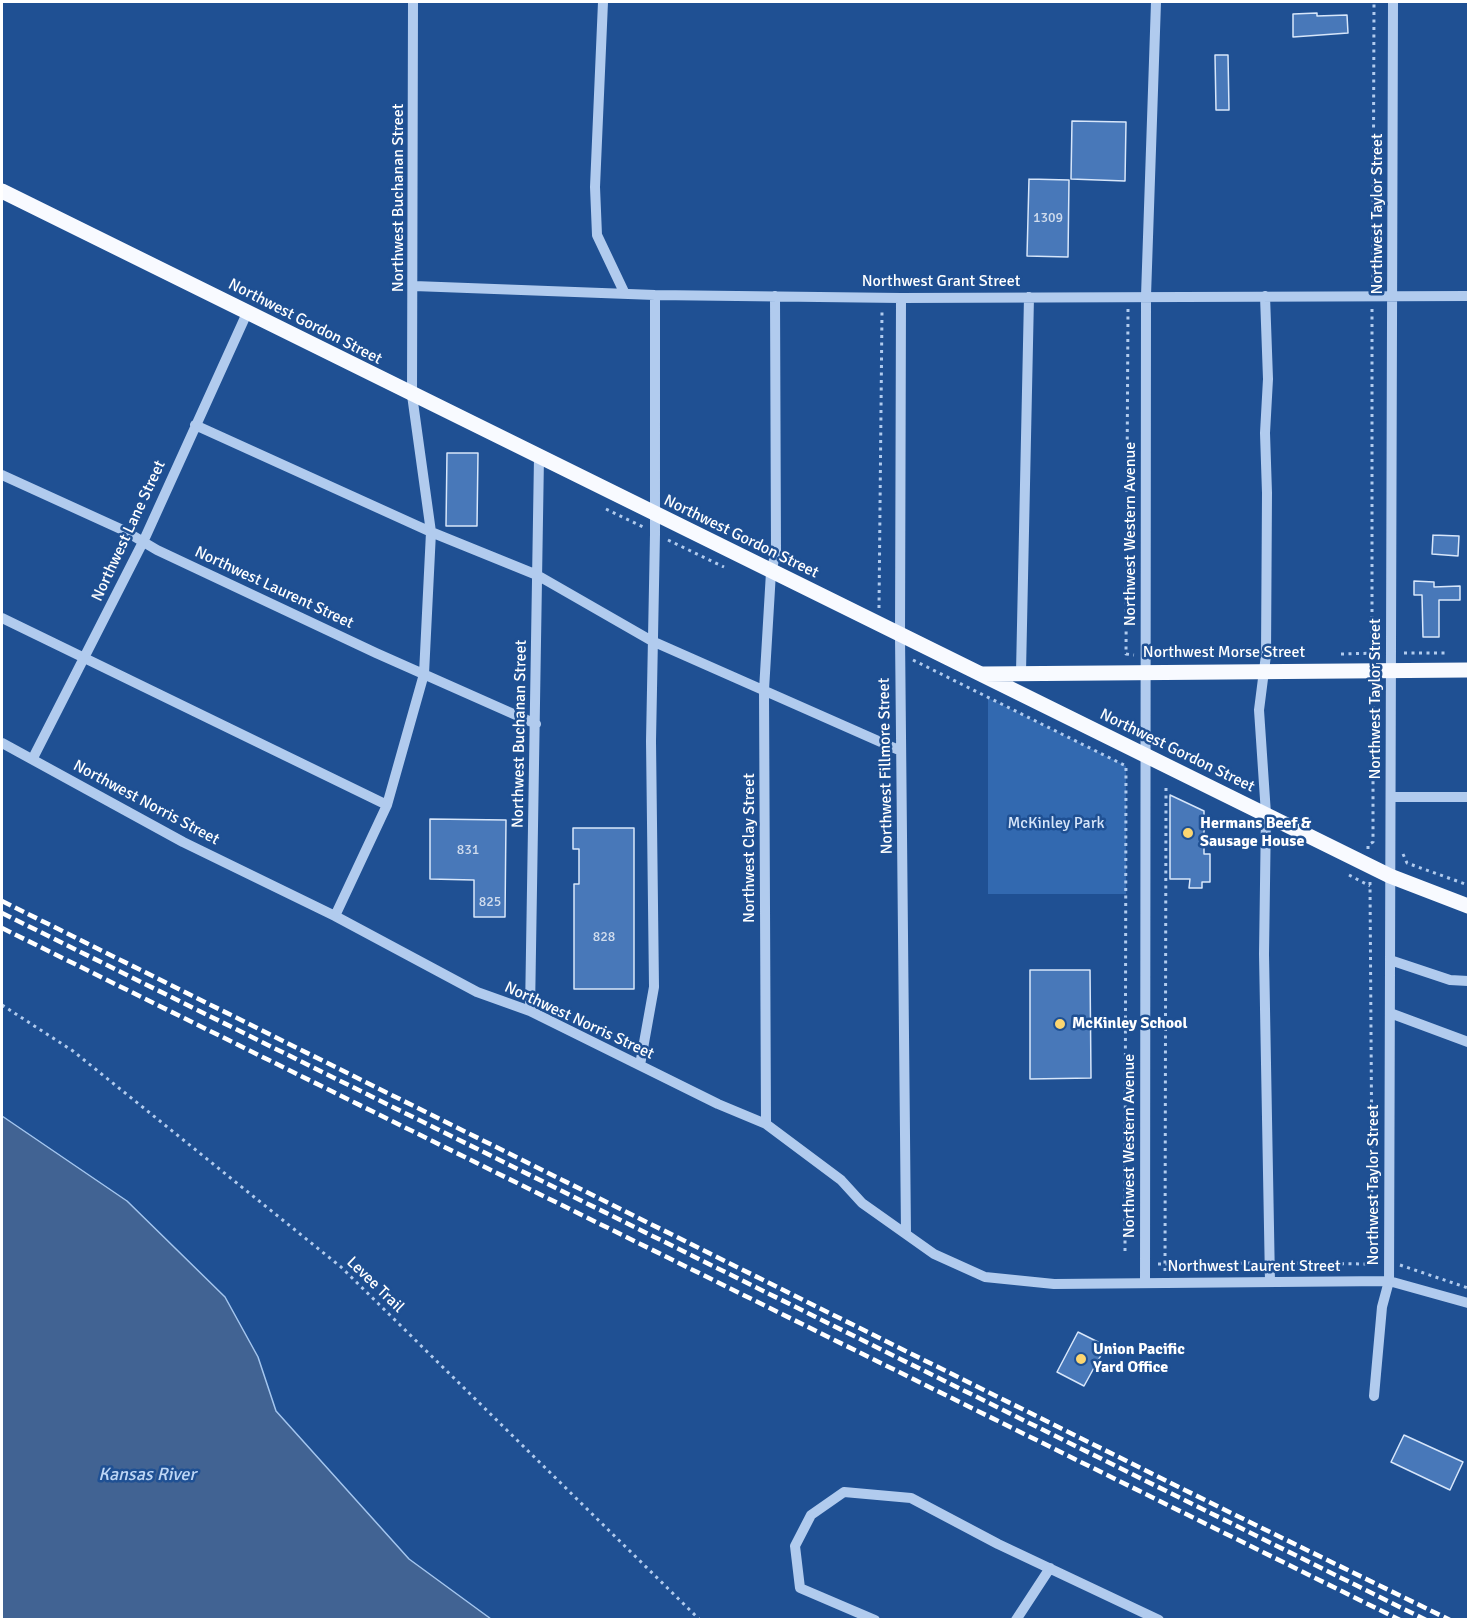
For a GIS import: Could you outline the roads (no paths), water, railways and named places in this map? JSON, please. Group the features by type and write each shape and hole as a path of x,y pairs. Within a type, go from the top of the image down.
{"main road":[{"name":"Northwest Gordon Street","path":"2,191 1390,876 1468,906"},
{"name":"Northwest Morse Street","path":"980,674 1468,670"}],"street":[{"name":"Northwest Buchanan Street","path":"335,916 387,805 424,674 431,532 412,395 413,2"},
{"path":"603,2 595,187 597,235 625,294"},
{"name":"Northwest Western Avenue","path":"1145,1282 1146,297 1156,2"},
{"name":"Northwest Taylor Street","path":"1374,1396 1382,1307 1389,1281 1393,2"},
{"name":"Northwest Grant Street","path":"414,286 775,297 1468,296"},
{"path":"640,1065 654,987 652,640 655,534 655,295"},
{"path":"1265,296 1268,379 1265,433 1267,493 1265,672 1259,710 1266,814 1264,954 1270,1282"},
{"name":"Northwest Clay Street","path":"766,1124 764,690 771,572 776,552 775,297"},
{"path":"1021,672 1029,297"},
{"name":"Northwest Fillmore Street","path":"901,298 900,654 906,1233"},
{"name":"Northwest Lane Street","path":"33,758 144,540 247,313"},
{"path":"195,425 431,532 537,575 652,640 901,751"},
{"name":"Northwest Buchanan Street","path":"530,1011 539,457"},
{"name":"Northwest Laurent Street","path":"2,475 424,674 536,724"},
{"path":"2,618 387,805"},
{"name":"Northwest Norris Street","path":"2,743 183,842 335,916 477,992 530,1011 766,1124 842,1180 862,1203 934,1254 985,1277 1054,1284 1145,1282"},
{"path":"1391,797 1468,797"},
{"path":"1390,960 1450,980 1468,981"},
{"path":"1390,1013 1468,1042"},
{"name":"Northwest Laurent Street","path":"1145,1282 1389,1281 1468,1303"},
{"path":"875,1620 801,1588 795,1546 811,1515 844,1492 911,1498 1159,1620"},
{"path":"1016,1620 1050,1568"}],"water":[{"name":"Kansas River","path":"2,1116 127,1201 225,1297 258,1357 276,1411 409,1559 491,1619 2,1619"}],"railway":[{"path":"2,901 1450,1620"},
{"path":"2,913 1426,1620"},
{"path":"2,928 1400,1620"}],"place":[{"name":"Hermans Beef & Sausage House","path":"1188,833"},
{"name":"McKinley School","path":"1060,1024"},
{"name":"Union Pacific Yard Office","path":"1081,1359"}],"park label":[{"name":"McKinley Park","path":"1056,824"}]}
